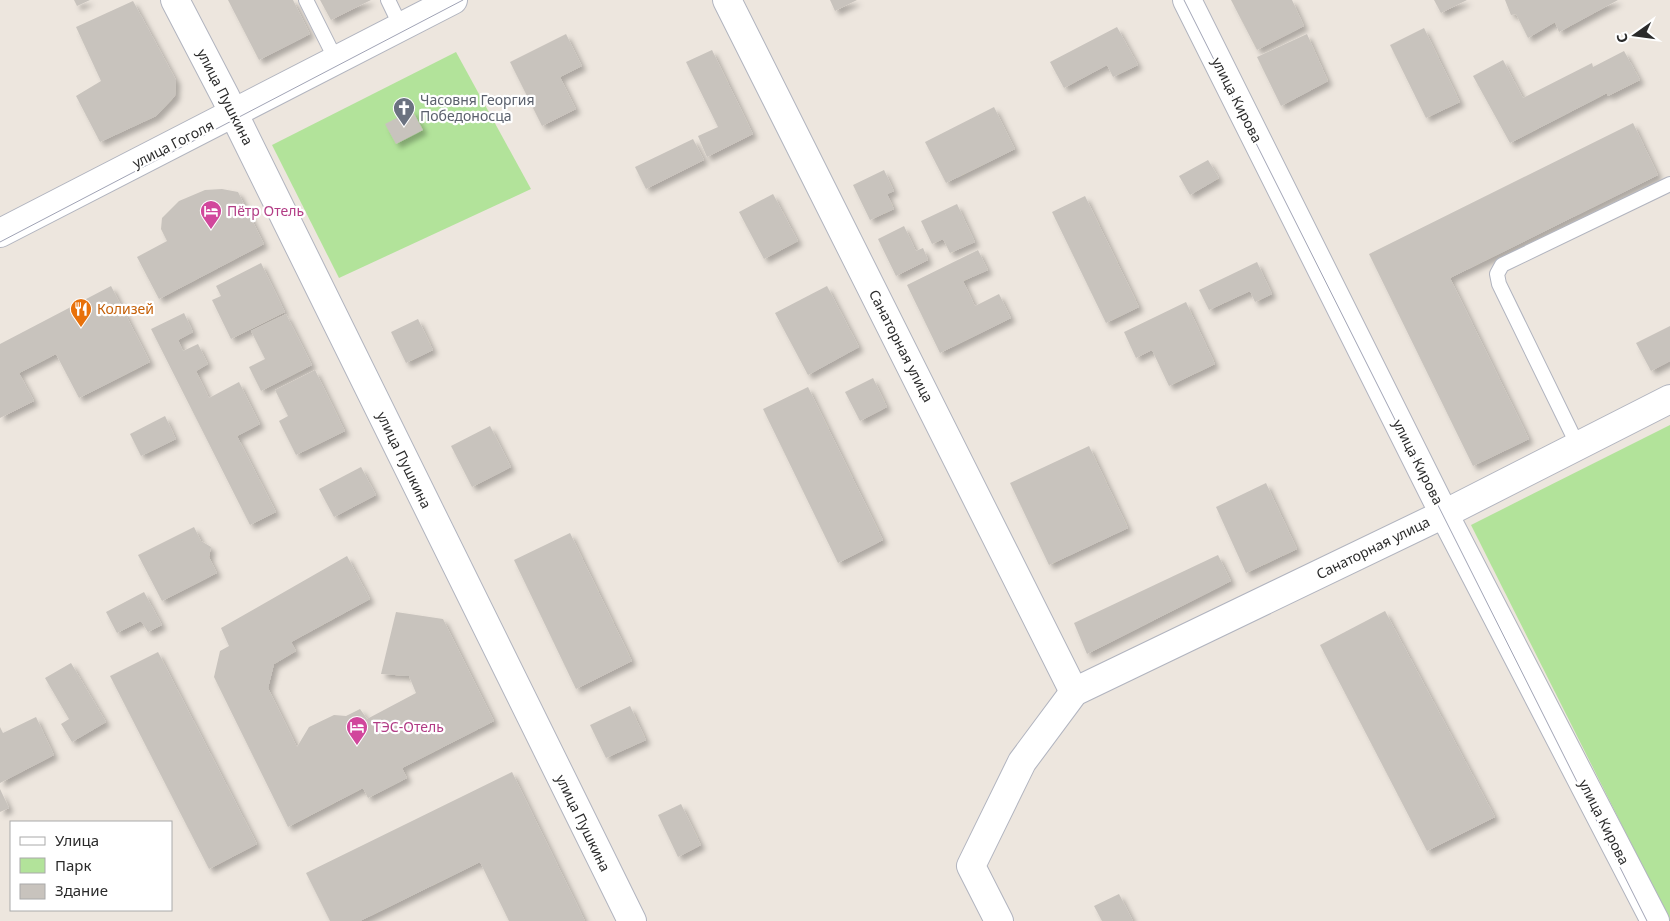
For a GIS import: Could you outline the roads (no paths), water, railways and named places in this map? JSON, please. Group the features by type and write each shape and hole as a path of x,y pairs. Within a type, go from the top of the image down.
{"street":[{"name":"улица Пушкина","path":"175,0 233,113 632,921"},
{"name":"улица Гоголя","path":"0,233 453,0"},
{"name":"Санаторная улица","path":"727,0 1074,692"},
{"name":"улица Кирова","path":"1187,0 1444,514 1655,921"},
{"name":"Санаторная улица","path":"999,921 971,866 1022,762 1074,692 1444,514 1670,399"}],"lane":[{"path":"306,0 336,60"},
{"path":"388,0 401,27"},
{"path":"1578,446 1499,284 1497,274 1502,265 1670,184"}],"tram line":[{"path":"0,242 463,0"},
{"path":"1184,0 1647,921"}],"place":[{"name":"Часовня Георгия Победоносца","path":"404,127"},
{"name":"Пётр Отель","path":"211,230"},
{"name":"Колизей","path":"81,328"},
{"name":"ТЭС-Отель","path":"357,746"}]}
